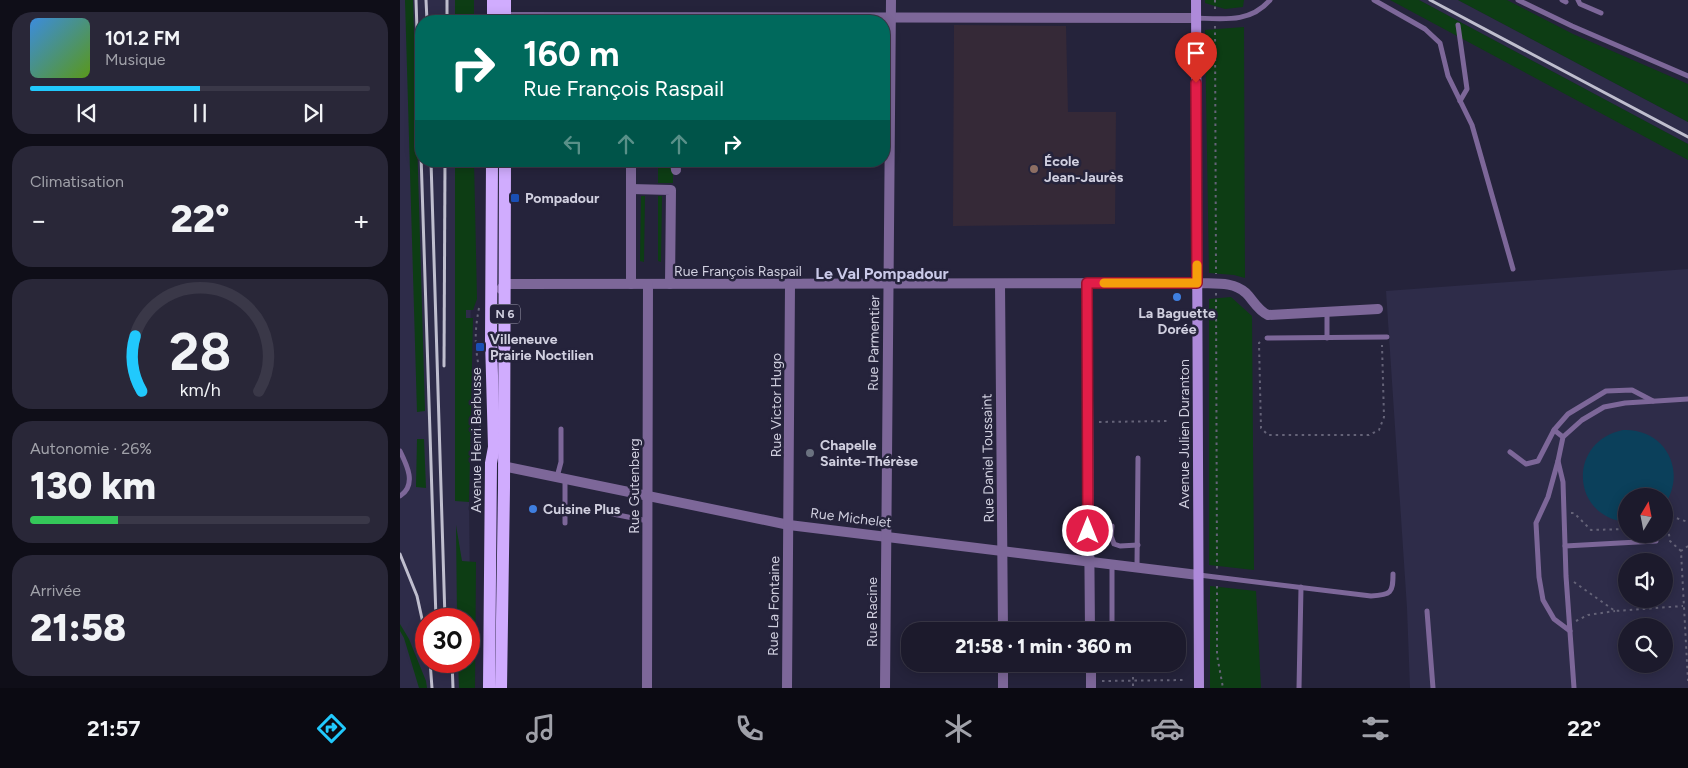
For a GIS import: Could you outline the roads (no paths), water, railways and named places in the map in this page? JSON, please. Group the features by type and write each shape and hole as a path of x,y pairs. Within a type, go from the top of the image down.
{"main road":[{"path":"493,0 499,15"},
{"path":"502,15 505,0"},
{"name":"Avenue Julien Duranton","path":"1196,0 1199,688"},
{"name":"Avenue Henri Barbusse","path":"489,688 491,463 494,447 486,302 492,167"},
{"name":"Avenue Henri Barbusse","path":"501,688 505,167"},
{"path":"494,447 499,463 503,466"}],"street":[{"name":"Rue Parmentier","path":"890,18 891,0"},
{"path":"890,18 1196,18"},
{"path":"631,167 631,284"},
{"name":"Rue Parmentier","path":"886,536 889,284 887,167"},
{"path":"631,189 671,190 670,284"},
{"path":"1087,283 1090,622"},
{"name":"Rue François Raspail","path":"505,284 1197,283 1234,285 1246,292 1263,313 1268,315 1378,309"},
{"path":"486,302 505,284"},
{"name":"Rue Gutenberg","path":"647,688 648,284"},
{"name":"Rue Daniel Toussaint","path":"1000,284 1003,622"},
{"name":"Rue Victor Hugo","path":"789,524 790,285"},
{"name":"Rue Michelet","path":"503,466 648,497 789,524 1198,575"},
{"name":"Rue La Fontaine","path":"787,688 789,524"},
{"name":"Rue Racine","path":"885,688 886,536"},
{"path":"1003,672 1003,688"}],"lane":[{"path":"1196,18 1238,18 1258,11 1270,0"},
{"path":"1374,0 1425,29 1440,44 1448,76 1472,125 1514,269"},
{"path":"1518,0 1572,26 1688,76"},
{"path":"1578,0 1580,4 1601,13"},
{"path":"1458,25 1467,90 1460,101"},
{"path":"1327,312 1327,338"},
{"path":"1268,338 1384,337"},
{"path":"1510,452 1526,464 1538,461 1554,430 1568,414 1606,391 1632,390 1653,401"},
{"path":"1570,628 1554,619 1543,600 1539,577 1536,523 1548,497 1563,437 1582,420 1604,407 1625,403 1688,399"},
{"path":"561,429 561,478 565,523"},
{"path":"1554,430 1563,437"},
{"path":"400,450 407,465 410,479 406,493 400,496"},
{"path":"1137,567 1138,458"},
{"path":"1558,461 1563,482 1566,576 1574,688"},
{"path":"603,512 648,521"},
{"path":"1112,526 1114,544 1120,546 1138,545"},
{"path":"1565,546 1620,543"},
{"path":"1112,564 1112,622"},
{"path":"1198,575 1384,596 1391,592 1393,588 1393,574"},
{"path":"1299,688 1301,587"},
{"path":"1427,611 1433,688"}],"water":[{"path":"1623,430 1638,431 1650,436 1661,444 1673,466 1674,479 1672,488 1618,488 1618,520 1608,517 1594,507 1586,493 1583,478 1585,462 1592,448 1605,437"}],"railway":[{"path":"416,0 416,15"},
{"path":"426,0 427,15"},
{"path":"447,0 447,15"},
{"path":"1430,0 1688,137"},
{"path":"421,167 436,608"},
{"path":"431,167 445,608"},
{"path":"444,366 445,167"},
{"path":"400,554 417,596 420,608"},
{"path":"431,673 432,688"},
{"path":"452,673 453,688"}],"place":[{"name":"École Jean-Jaurès","path":"1034,169"},
{"name":"Pompadour","path":"515,198"},
{"name":"La Baguette Dorée","path":"1177,297"},
{"name":"Villeneuve Prairie Noctilien","path":"480,347"},
{"name":"Chapelle Sainte-Thérèse","path":"810,453"},
{"name":"Cuisine Plus","path":"533,509"}],"district":[{"name":"Le Val Pompadour","path":"882,273"}]}
